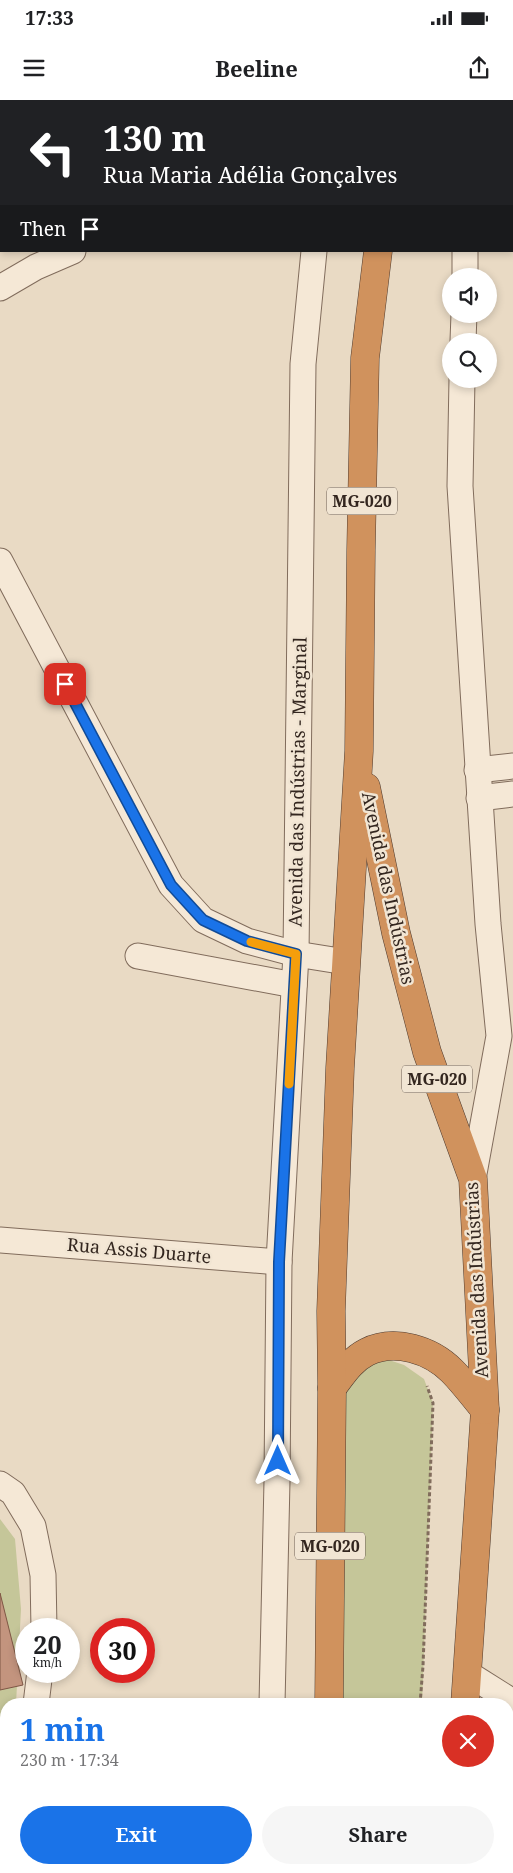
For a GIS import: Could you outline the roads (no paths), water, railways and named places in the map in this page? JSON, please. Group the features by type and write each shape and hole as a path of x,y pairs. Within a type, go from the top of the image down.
{"highway":[{"name":"Avenida das Indústrias","path":"329,1698 331,1311 340,1068 359,752 365,358 378,252"},
{"name":"Avenida das Indústrias","path":"359,752 396,933 427,1052 473,1179 485,1410 465,1698"},
{"path":"332,1388 350,1365 367,1352 380,1348 406,1346 428,1353 452,1370 485,1410"}],"street":[{"path":"0,288 36,267 71,252"},
{"name":"Avenida das Indústrias - Marginal","path":"272,1698 277,1490 279,1262 296,954 302,364 314,252"},
{"path":"465,252 465,268"},
{"path":"462,388 460,486 479,798 488,924 506,1034 473,1179"},
{"path":"1,565 171,885 203,920 247,941 296,954 346,962"},
{"path":"478,770 513,766"},
{"path":"479,798 513,794"},
{"path":"138,956 294,985"},
{"name":"Rua Assis Duarte","path":"0,1240 279,1262"},
{"path":"0,1484 13,1493 33,1526 43,1575 45,1618"},
{"path":"467,1674 506,1698"},
{"path":"37,1698 39,1683"}]}
